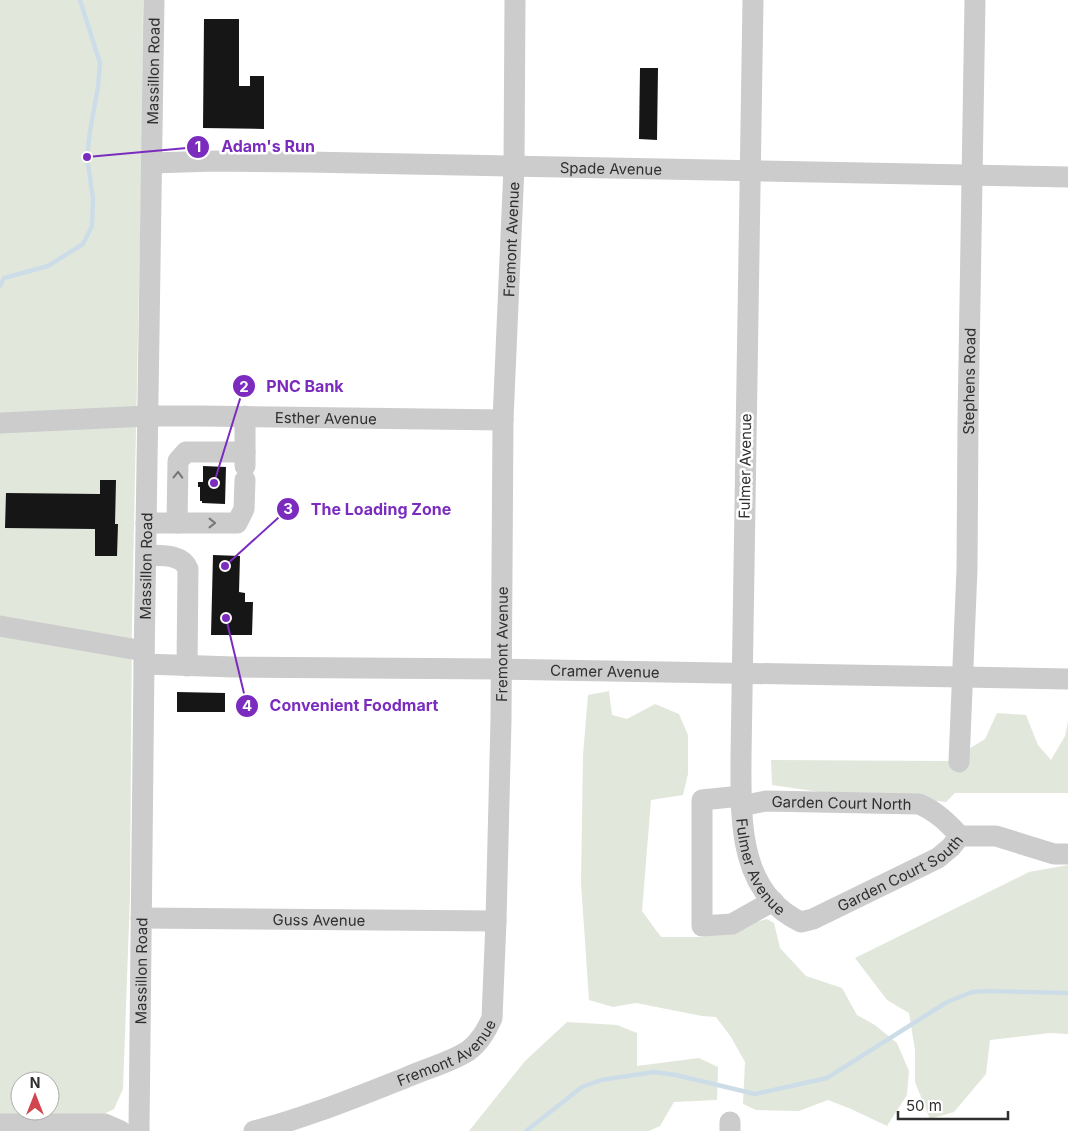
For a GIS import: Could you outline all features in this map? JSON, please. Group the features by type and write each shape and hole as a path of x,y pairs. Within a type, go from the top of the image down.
{"street":[{"name":"Massillon Road","path":"139,1131 154,0"},
{"name":"Fremont Avenue","path":"254,1131 272,1127 341,1103 456,1057 480,1041 492,1018 496,921 503,544 503,420 514,167 515,0"},
{"name":"Fulmer Avenue","path":"753,0 741,673 741,796 745,848 754,871 768,895 790,917"},
{"name":"Stephens Road","path":"959,762 961,677 967,569 975,0"},
{"name":"Spade Avenue","path":"152,163 215,161 1068,177"},
{"name":"Esther Avenue","path":"0,423 148,416 503,420"},
{"path":"146,523 237,523 244,509 245,416"},
{"path":"177,523 178,462 186,452 245,466"},
{"path":"146,555 178,558 186,562 188,569 187,666"},
{"name":"Cramer Avenue","path":"0,626 187,666 500,669 1068,679"},
{"name":"Garden Court North","path":"773,901 732,924 702,926 702,800 741,796 766,801 919,804 929,808 946,821 960,836"},
{"name":"Garden Court South","path":"790,917 801,922 813,919 938,858 960,836 996,836 1054,854 1068,854"},
{"name":"Guss Avenue","path":"141,918 496,921"},
{"path":"0,1124 106,1124 121,1131"}],"shaded area":[{"path":"0,0 143,0 142,145 132,622 130,896 123,1089 114,1109 98,1117 60,1119 60,1071 10,1071 10,1121 20,1121 0,1122"},
{"path":"609,691 612,715 627,719 655,704 679,714 688,735 688,774 683,795 651,800 642,911 661,937 702,937 767,919 774,923 780,948 806,976 842,988 857,1015 875,1025 897,1043 909,1071 907,1095 887,1126 828,1100 799,1111 756,1110 743,1104 745,1062 731,1037 716,1017 636,1003 613,1007 589,1000 581,883 583,755 588,695"},
{"path":"997,713 1026,715 1038,745 1051,760 1065,736 1068,721 1068,793 955,793 946,802 820,792 772,785 771,760 949,761 985,739"},
{"path":"1068,865 1068,1034 1050,1033 990,1040 986,1074 954,1112 930,1119 915,1082 915,1050 909,1013 887,1000 855,958 1029,872"},
{"path":"567,1022 617,1025 637,1033 637,1066 699,1058 718,1067 717,1100 674,1102 660,1126 649,1131 469,1131 525,1061"}],"building":[{"path":"204,19 239,19 239,86 250,86 250,76 264,76 264,129 203,128"},
{"path":"640,68 658,68 657,140 639,139"},
{"path":"203,466 226,467 225,504 202,503 200,501 198,482 203,482"},
{"path":"100,480 116,480 115,524 118,524 117,556 95,556 95,529 5,528 6,493 100,494"},
{"path":"213,555 240,556 239,592 245,593 245,602 253,602 252,635 211,635"},
{"path":"177,692 225,693 225,712 177,712"}],"waterway":[{"path":"0,286 4,278 48,266 83,244 92,226 93,199 87,157 100,63 80,0"},
{"path":"526,1131 582,1087 601,1080 654,1072 676,1075 755,1094 827,1078 947,1002 972,992 1068,993"}],"place":[{"name":"Adam's Run","path":"87,157"},
{"name":"PNC Bank","path":"214,483"},
{"name":"The Loading Zone","path":"225,566"},
{"name":"Convenient Foodmart","path":"226,618"}]}
